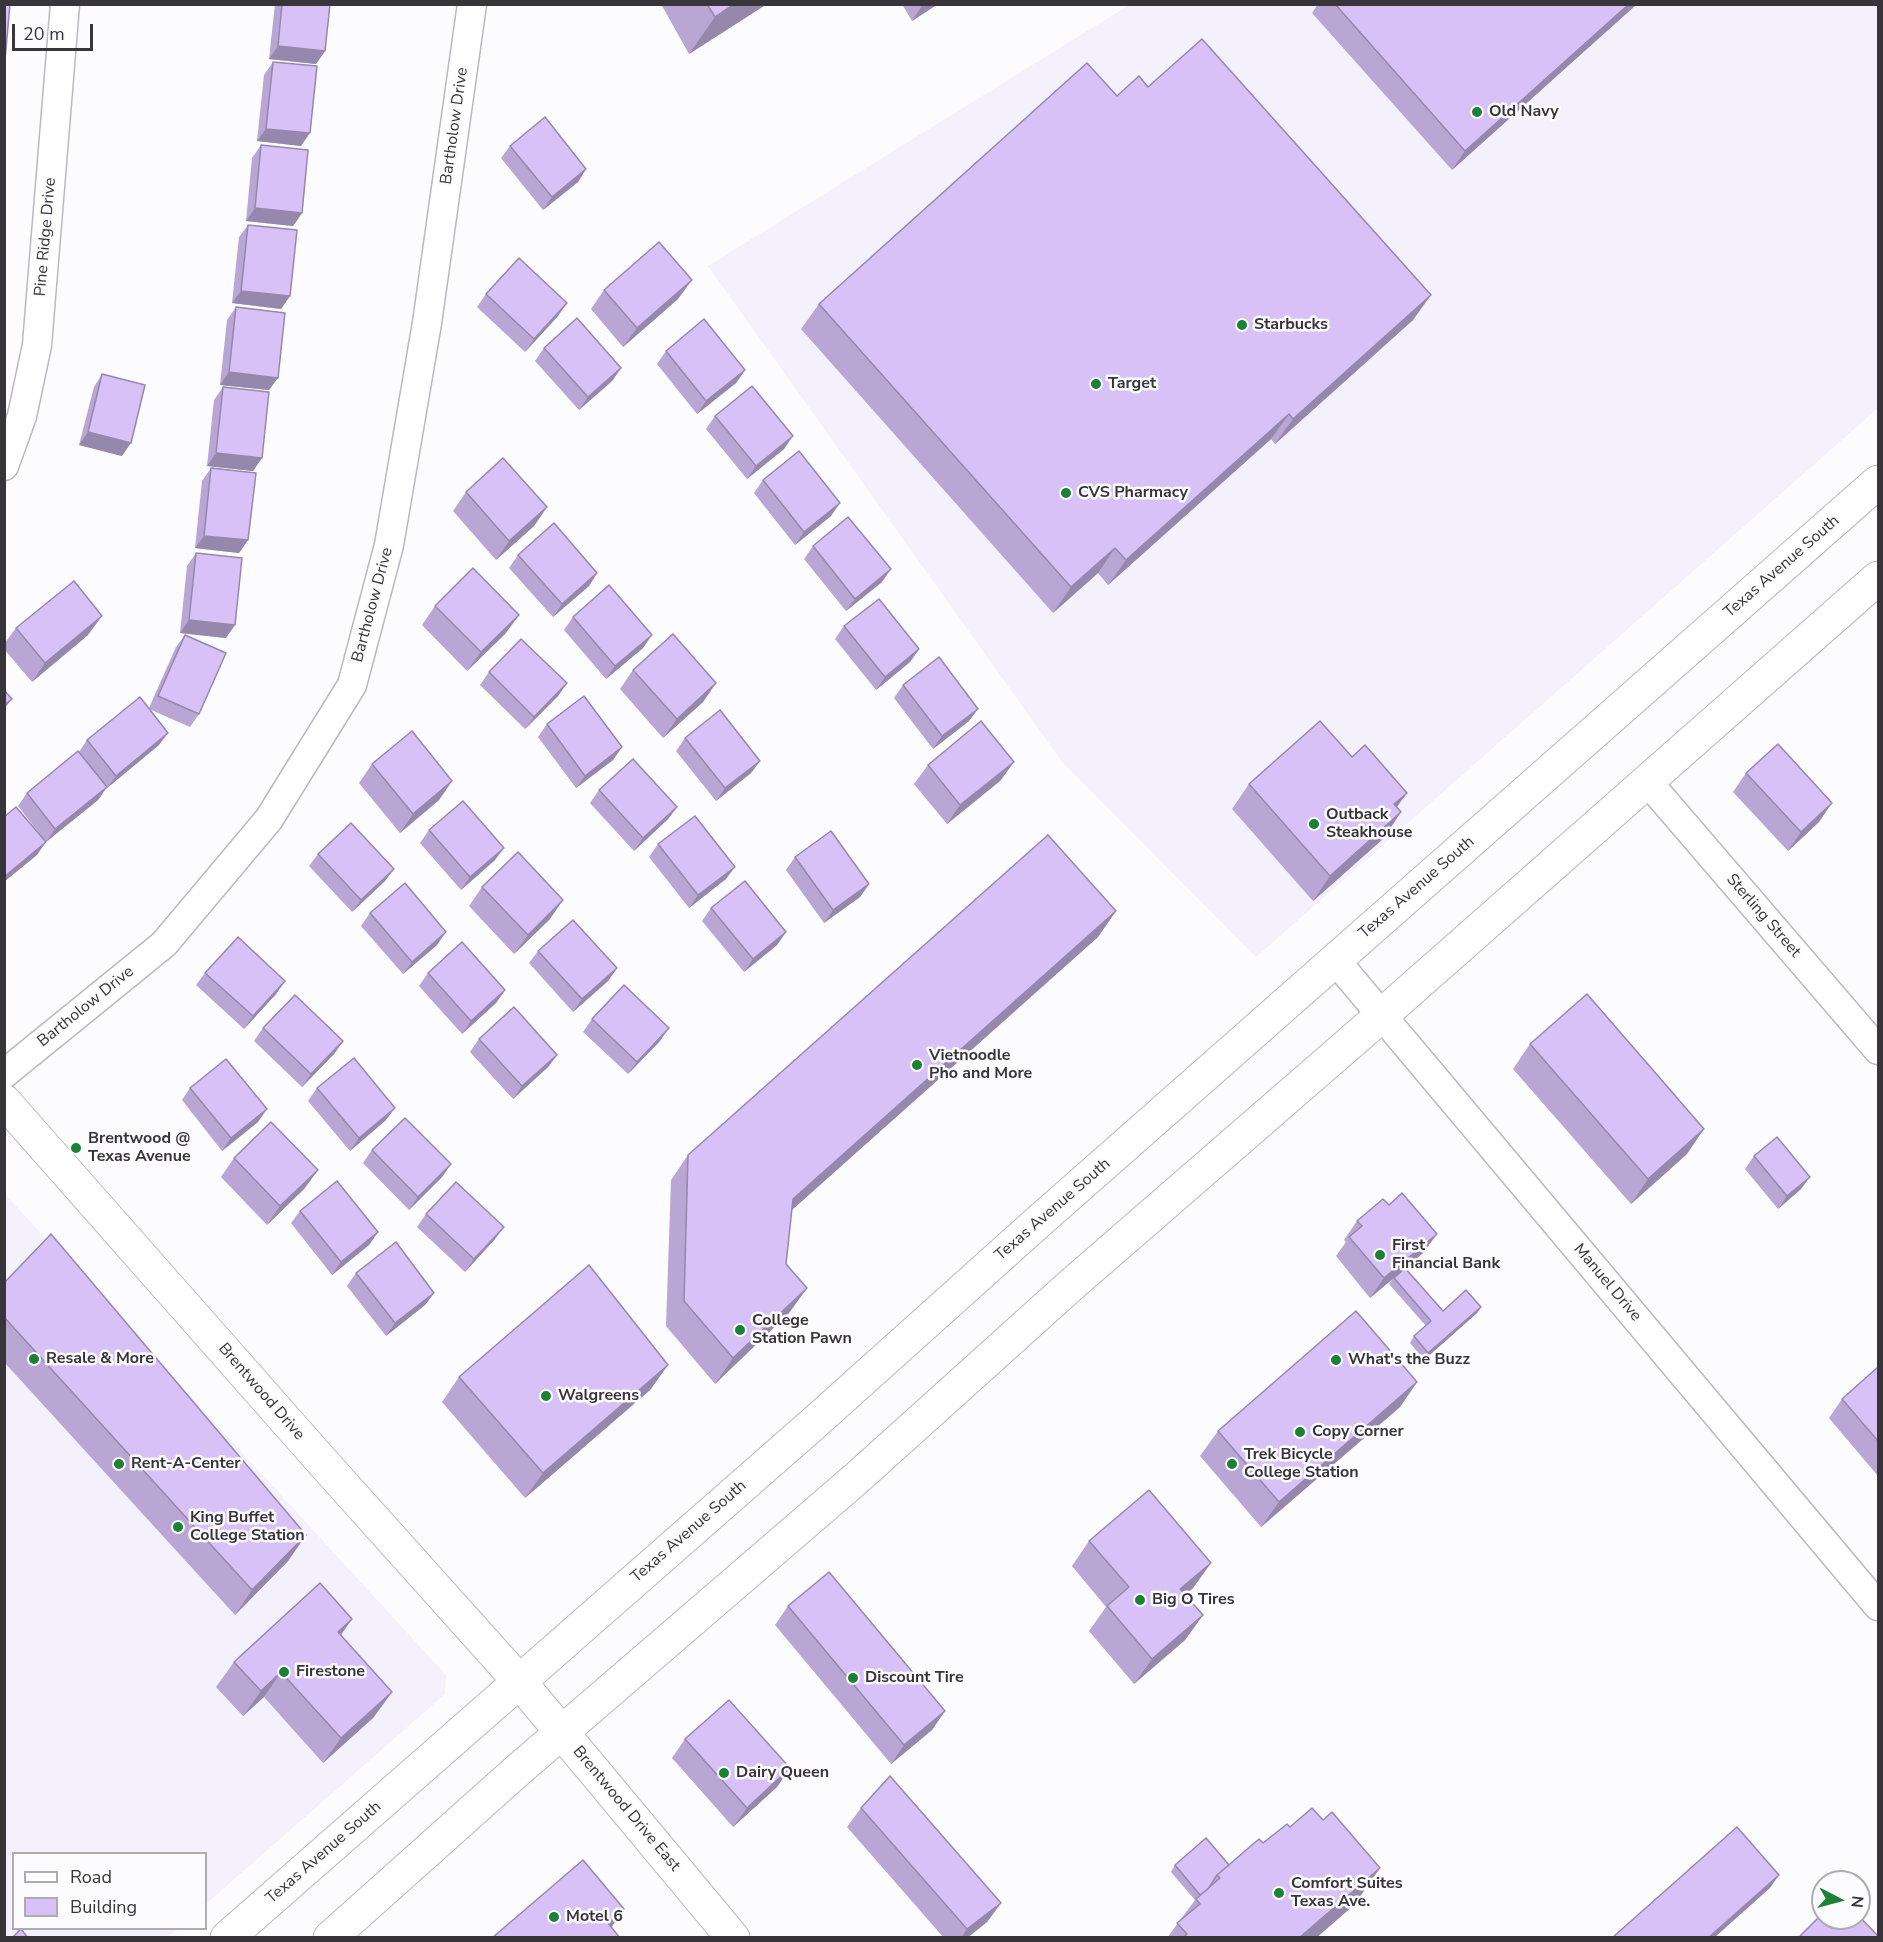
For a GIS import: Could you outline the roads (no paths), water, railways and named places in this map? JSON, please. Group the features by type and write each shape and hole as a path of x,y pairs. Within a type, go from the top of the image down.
{"main road":[{"name":"Texas Avenue South","path":"227,1938 813,1424 1037,1222 1878,482"},
{"path":"330,1938 561,1733 858,1478 1063,1293 1382,1016 1878,579"},
{"name":"Brentwood Drive","path":"4,1101 519,1681"},
{"name":"Brentwood Drive East","path":"519,1681 733,1938"}],"street":[{"name":"Pine Ridge Drive","path":"4,466 22,416 37,345 65,4"},
{"name":"Bartholow Drive","path":"4,1074 164,944 269,819 352,685 389,545 426,330 472,4"},
{"name":"Sterling Street","path":"1647,782 1878,1050"},
{"name":"Manuel Drive","path":"1336,961 1878,1606"}],"place":[{"name":"Old Navy","path":"1477,112"},
{"name":"Starbucks","path":"1242,325"},
{"name":"Target","path":"1096,384"},
{"name":"CVS Pharmacy","path":"1066,493"},
{"name":"Outback Steakhouse","path":"1314,824"},
{"name":"Vietnoodle Pho and More","path":"917,1065"},
{"name":"Brentwood @ Texas Avenue","path":"76,1148"},
{"name":"First Financial Bank","path":"1380,1255"},
{"name":"College Station Pawn","path":"740,1330"},
{"name":"Resale & More","path":"34,1359"},
{"name":"What's the Buzz","path":"1336,1360"},
{"name":"Walgreens","path":"546,1396"},
{"name":"Copy Corner","path":"1300,1432"},
{"name":"Rent-A-Center","path":"119,1464"},
{"name":"Trek Bicycle College Station","path":"1232,1464"},
{"name":"King Buffet College Station","path":"178,1527"},
{"name":"Big O Tires","path":"1140,1600"},
{"name":"Firestone","path":"284,1672"},
{"name":"Discount Tire","path":"853,1678"},
{"name":"Dairy Queen","path":"724,1773"},
{"name":"Comfort Suites Texas Ave.","path":"1279,1893"},
{"name":"Motel 6","path":"554,1917"}]}
